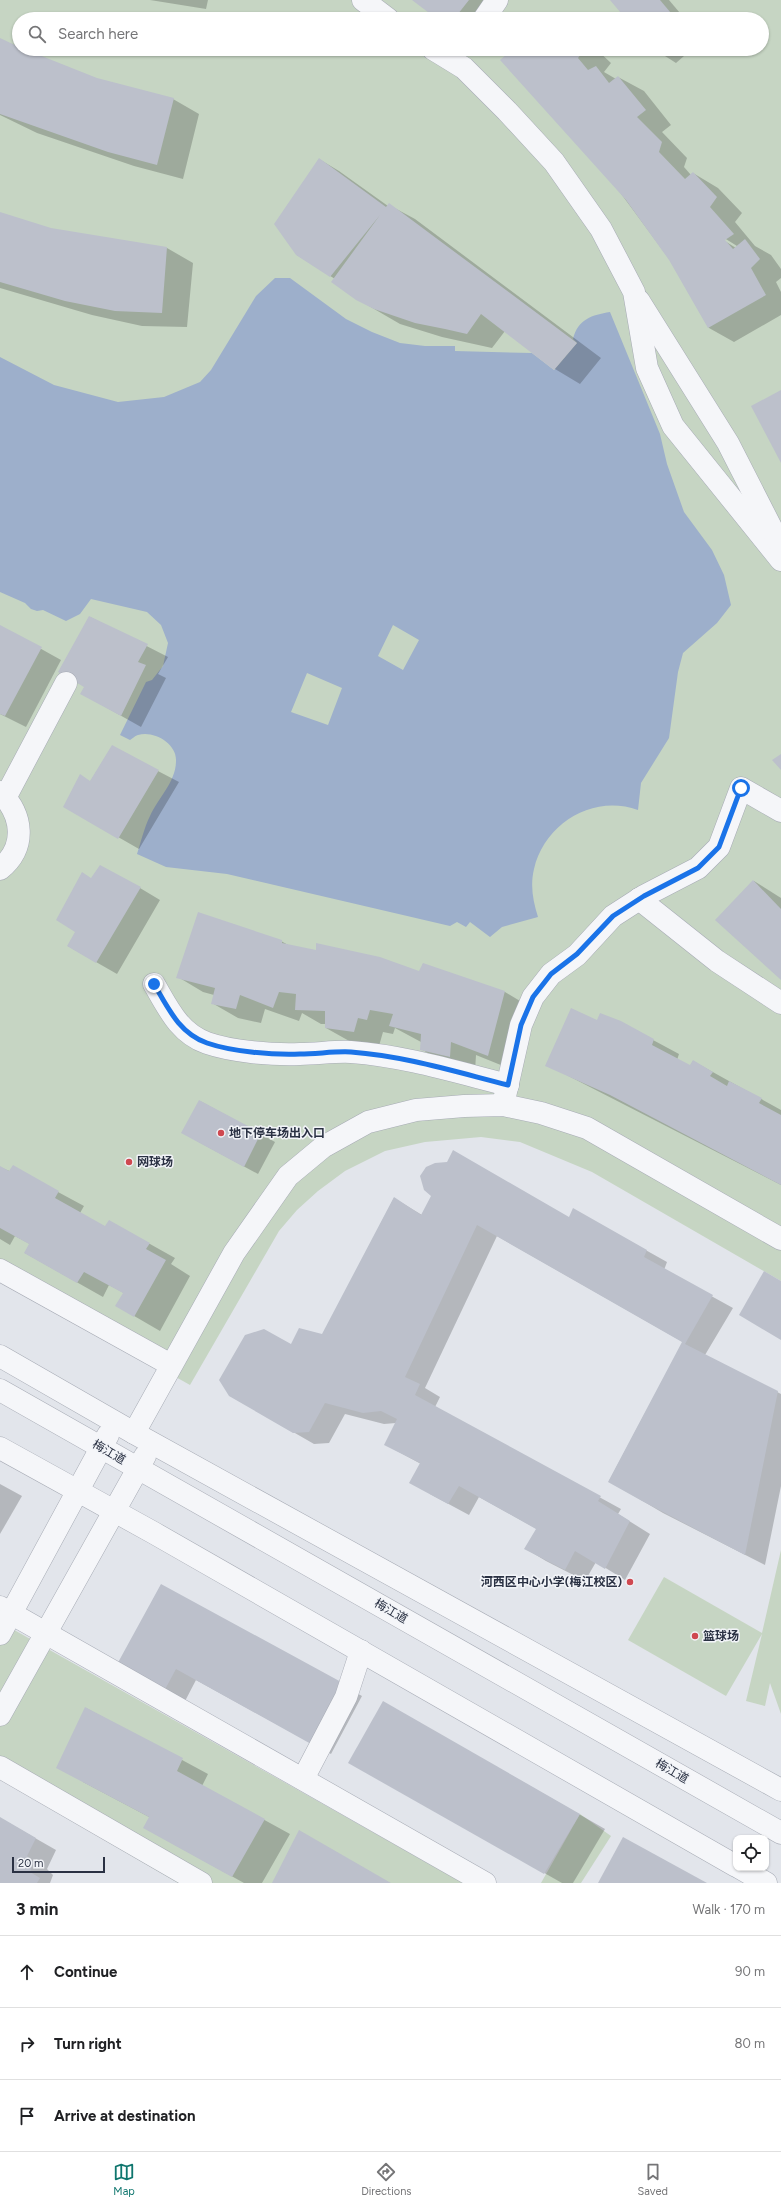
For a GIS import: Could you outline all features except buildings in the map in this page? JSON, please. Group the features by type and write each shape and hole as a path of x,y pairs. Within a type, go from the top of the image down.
{"street":[{"path":"363,0 379,12"},
{"path":"489,12 498,0"},
{"path":"457,56 464,68 507,110 554,162 601,229 634,292 728,443 781,548"},
{"path":"634,292 647,368 674,426 781,560"},
{"path":"0,869 7,864 16,850 19,835 18,819 11,804 3,795 66,683"},
{"path":"506,1095 521,1025 533,997 551,974 577,954 613,916 638,900 698,868 719,847 741,788 781,811"},
{"path":"638,900 717,960 781,1004"},
{"path":"154,984 172,1016 187,1032 207,1043 249,1051 298,1054 350,1052 408,1059 506,1095 541,1113 587,1128 781,1238"},
{"path":"0,1715 138,1468 143,1437 171,1365 234,1253 288,1176 323,1147 368,1122 416,1110 464,1106 506,1095"},
{"path":"0,1270 171,1365"},
{"path":"0,1356 115,1422 781,1790"},
{"name":"梅江道","path":"0,1390 781,1833"},
{"path":"0,1634 6,1610 78,1491 115,1422"},
{"path":"0,1448 115,1511 733,1864"},
{"path":"6,1610 485,1883"},
{"path":"303,1779 346,1698 361,1651"},
{"path":"0,1767 201,1883"},
{"path":"745,1871 766,1883"}],"green space":[{"path":"0,0 781,0 781,1281 592,1172 520,1142 481,1137 425,1142 385,1151 345,1171 318,1191 297,1210 279,1231 190,1385 0,1278"},
{"name":"篮球场","path":"781,1550 781,1714 770,1683 765,1706 746,1701 762,1634 726,1696 628,1640 664,1577 762,1633"},
{"path":"0,1622 463,1883 178,1883 0,1779"},
{"path":"580,1814 611,1836 581,1883 541,1883"}],"water":[{"path":"275,278 290,278 346,319 372,332 400,343 425,346 455,346 455,351 532,353 554,370 577,343 573,339 575,332 582,322 597,315 610,312 660,434 667,464 684,512 712,550 724,575 731,605 717,623 683,653 678,672 669,738 641,783 638,810 621,806 604,806 573,816 560,826 549,838 540,853 534,869 532,881 533,893 538,917 502,927 490,937 470,922 466,927 457,922 450,926 227,874 166,867 137,854 144,830 153,809 173,776 176,761 173,749 163,739 157,736 150,734 137,735 130,740 120,735 146,682 152,680 163,666 168,643 161,625 147,612 91,599 80,614 66,621 43,610 37,611 31,609 25,603 0,592 0,357 54,385 118,402 164,397 200,382 211,370 256,296","holes":["393,625 419,640 403,670 378,656","307,673 342,688 328,725 291,712"]}],"place":[{"name":"地下停车场出入口","path":"221,1133"},
{"name":"网球场","path":"129,1162"},
{"name":"河西区中心小学(梅江校区)","path":"630,1582"},
{"name":"篮球场","path":"695,1636"}],"route":[{"path":"154,984 172,1016 187,1032 207,1043 242,1050 298,1054 350,1052 408,1059 508,1085 516,1056 521,1025 533,997 551,974 577,954 613,916 644,896 698,868 719,847 741,788"}]}
